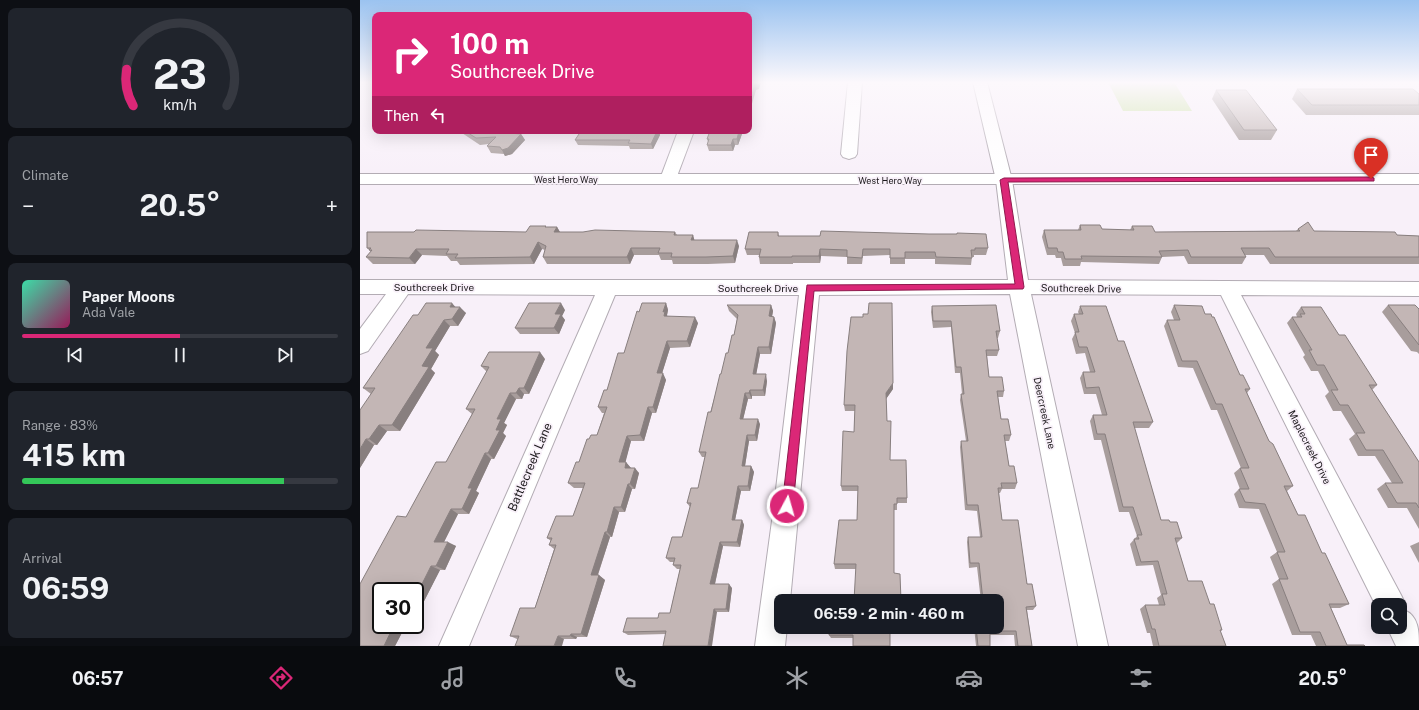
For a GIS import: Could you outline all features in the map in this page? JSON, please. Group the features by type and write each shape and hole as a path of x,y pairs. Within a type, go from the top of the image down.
{"main road":[{"name":"West Hero Way","path":"360,179 1419,179"}],"street":[{"path":"849,154 852,112"},
{"name":"Deercreek Lane","path":"987,112 1004,180 1020,287 1093,646"},
{"path":"668,179 685,134"},
{"name":"Southcreek Drive","path":"360,287 1020,287 1419,289"},
{"path":"360,345 403,287"},
{"path":"770,646 787,506 810,287"},
{"name":"Battlecreek Lane","path":"454,646 608,288"},
{"name":"Maplecreek Drive","path":"1228,289 1387,598"},
{"path":"1406,634 1412,646"}],"building":[{"path":"1232,112 1263,112 1277,130 1244,130"},
{"path":"470,134 521,134 508,148 502,150 500,147 487,146 496,137 476,138"},
{"path":"579,134 656,134 651,144 628,143 630,140 575,140"},
{"path":"709,134 738,134 737,139 733,139 731,145 707,145 709,139 707,139"},
{"path":"1308,222 1314,231 1395,232 1397,235 1419,236 1419,257 1275,257 1269,248 1241,248 1246,257 1191,257 1188,250 1159,251 1162,257 1081,256 1082,259 1065,259 1063,252 1058,252 1057,248 1048,248 1044,230 1081,230 1080,225 1100,225 1102,229 1134,230 1132,226 1152,226 1155,232 1300,231 1298,229"},
{"path":"530,226 557,227 554,232 583,232 595,230 675,232 674,235 693,235 691,240 737,240 733,256 671,257 672,253 658,253 660,248 631,248 627,257 543,257 546,246 538,242 530,257 455,258 458,254 446,254 449,249 416,249 409,258 366,257 372,250 369,250 371,248 367,248 367,232 414,232 416,230 526,232"},
{"path":"821,231 986,234 988,248 975,248 975,250 971,250 972,258 936,257 935,252 905,252 905,258 890,258 890,249 863,249 862,258 847,257 847,250 820,249 819,256 759,257 761,249 745,249 749,232 778,232 778,236 820,236"},
{"path":"426,303 452,303 450,307 460,307 452,319 444,320 426,348 433,348 422,366 429,367 392,425 379,425 369,439 366,439 360,449 360,410 375,388 363,388 413,315 418,315"},
{"path":"529,303 561,303 555,314 561,314 554,328 515,328"},
{"path":"642,303 666,303 663,312 665,311 664,316 695,317 687,341 667,341 657,373 663,373 653,407 648,407 640,435 627,436 619,462 626,462 625,468 635,468 621,507 614,507 607,532 605,532 591,575 599,575 581,634 558,636 554,646 515,646 519,636 510,636 520,608 535,608 556,545 549,545 552,538 547,538 556,516 573,516 585,483 568,483 576,462 579,462 587,439 589,439 591,435 597,435 607,407 598,407 604,390 607,390 618,353 624,353 637,311 639,312"},
{"path":"869,303 892,303 893,383 886,393 887,421 891,421 890,460 906,460 907,498 897,498 897,504 894,504 894,573 900,574 901,594 854,594 856,564 834,564 839,520 857,520 858,486 841,486 843,431 854,432 855,405 844,405 847,351 851,317 863,317 863,314 868,314"},
{"path":"727,305 771,305 769,316 774,317 769,347 758,347 753,374 766,374 763,390 750,390 749,393 745,393 740,419 758,419 755,435 747,435 742,466 751,466 748,486 738,486 732,520 742,520 737,542 720,542 710,584 729,584 726,609 714,609 708,646 663,646 666,631 623,632 627,618 658,618 659,613 670,613 681,565 673,565 675,558 666,558 672,537 682,537 691,503 687,503 691,488 698,488 706,452 699,452 708,412 711,412 720,374 726,353 728,353 732,335 734,335 738,315"},
{"path":"996,305 1000,331 996,331 999,350 986,350 989,377 1002,377 1004,391 997,391 1001,419 1008,419 1011,435 1004,435 1009,466 1014,466 1017,483 1001,483 1002,488 998,488 1002,520 1018,520 1027,584 1032,584 1036,606 1026,607 1032,646 1018,646 1016,631 1004,631 1004,594 982,594 979,563 970,563 968,537 982,537 978,505 967,505 961,441 968,441 961,394 964,394 961,367 956,367 951,321 933,321 932,306"},
{"path":"1174,305 1202,306 1205,314 1211,314 1212,317 1214,317 1240,375 1243,375 1250,389 1245,389 1269,441 1273,444 1293,486 1284,486 1298,515 1305,515 1322,553 1325,553 1349,604 1329,604 1347,645 1365,646 1326,646 1320,632 1300,632 1279,579 1288,579 1277,552 1285,552 1265,504 1245,502 1239,489 1249,489 1240,468 1249,468 1222,404 1216,404 1197,361 1182,361 1167,320 1180,320"},
{"path":"1388,305 1415,305 1419,309 1419,345"},
{"path":"1080,306 1106,306 1118,341 1124,341 1153,422 1133,422 1161,520 1177,522 1182,538 1175,538 1188,581 1202,581 1210,604 1214,604 1222,630 1220,630 1226,646 1159,646 1155,629 1152,629 1145,605 1165,605 1162,594 1167,594 1158,561 1141,562 1134,539 1139,539 1137,535 1142,535 1133,507 1123,507 1105,434 1097,434 1093,415 1107,415 1099,387 1086,388 1083,372 1095,372 1087,347 1079,347 1075,332 1079,332 1074,314 1083,314"},
{"path":"1301,307 1321,307 1339,335 1345,335 1377,385 1369,385 1419,462 1419,508 1416,503 1397,503 1385,483 1403,483 1383,450 1366,450 1356,433 1365,433 1348,405 1340,405 1331,390 1338,390 1324,365 1317,365 1309,350 1312,350 1292,317 1302,317 1300,314 1305,314"},
{"path":"489,352 540,352 524,388 519,388 516,393 510,393 497,419 501,419 496,430 500,430 488,453 485,453 468,488 472,488 462,509 451,509 434,542 448,542 436,566 431,566 423,582 372,582 372,634 390,634 384,646 360,646 360,584 397,516 406,517 436,462 446,462 475,409 466,409 489,367 481,366"},
{"path":"890,634 890,646 853,646 853,635 829,635"},
{"path":"977,634 990,634 990,646 978,646"}],"route":[{"path":"787,506 810,287 1020,287 1004,180 1371,179"}]}
